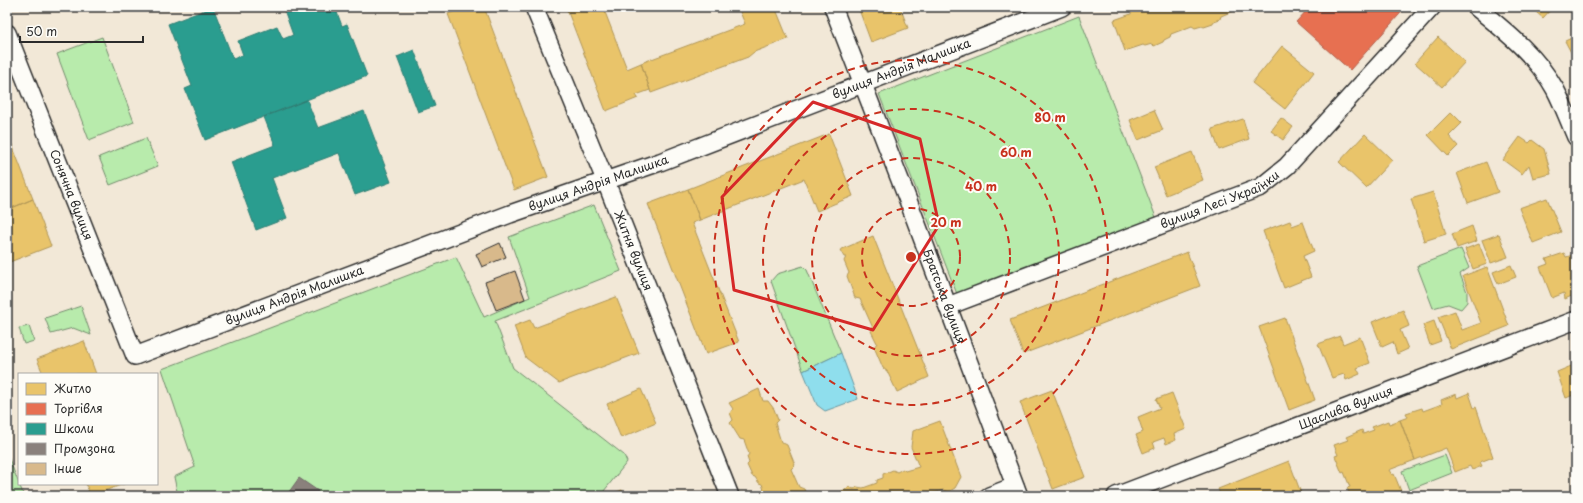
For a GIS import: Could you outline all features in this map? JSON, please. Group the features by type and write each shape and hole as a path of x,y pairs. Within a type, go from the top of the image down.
{"street":[{"name":"Житня вулиця","path":"534,7 605,180 730,496"},
{"name":"Братська вулиця","path":"833,7 864,84 1017,491"},
{"name":"вулиця Андрія Малишка","path":"135,356 440,240 605,180 660,162 1062,7"},
{"name":"вулиця Лесі Українки","path":"948,306 1261,187 1287,166 1432,7"},
{"path":"1476,7 1515,39 1537,62 1555,89 1576,137"},
{"name":"Сонячна вулиця","path":"7,33 135,356"},
{"name":"Щаслива вулиця","path":"1116,496 1576,320"},
{"path":"989,496 1017,491"}],"highlighted area":[{"path":"813,102 920,139 939,225 873,330 734,290 722,197"}],"green space":[{"path":"1079,16 1157,220 957,294 879,94"},
{"path":"102,37 134,122 89,140 57,54"},
{"path":"146,138 158,166 110,185 99,157"},
{"path":"594,205 621,271 495,321 513,368 624,455 627,462 600,496 178,496 174,477 195,467 162,369 456,257 484,317 530,297 509,237"},
{"path":"1461,249 1469,268 1460,274 1467,292 1467,302 1461,309 1448,304 1433,308 1417,266"},
{"path":"803,266 807,270 841,353 803,371 771,281 777,274"},
{"path":"81,306 91,335 73,328 51,334 45,318"},
{"path":"29,326 34,341 24,344 19,328"},
{"path":"7,454 18,481 18,485 20,485 24,496 7,496"},
{"path":"1445,455 1452,473 1409,490 1402,471"}],"water":[{"path":"841,353 858,399 825,411 817,405 803,371"}],"building: Житло":[{"path":"466,7 484,7 548,177 514,190 448,14"},
{"path":"566,7 603,7 627,69 641,63 650,90 636,95 638,98 606,111"},
{"path":"738,7 775,7 788,39 754,52 748,57 651,93 641,63 745,24"},
{"path":"858,7 900,7 908,28 871,42"},
{"path":"1139,7 1258,7 1241,11 1238,9 1221,16 1220,19 1214,21 1213,24 1195,28 1192,26 1171,34 1170,37 1163,42 1154,46 1152,44 1145,46 1143,45 1125,51 1114,20 1131,14 1132,10"},
{"path":"1530,7 1553,7 1543,18"},
{"path":"1576,36 1576,62 1565,41"},
{"path":"1438,37 1465,62 1442,87 1415,63"},
{"path":"1282,46 1314,72 1285,109 1252,83"},
{"path":"1154,110 1163,130 1138,140 1130,120"},
{"path":"1451,112 1462,123 1449,136 1458,146 1448,156 1428,135"},
{"path":"1281,118 1293,127 1283,140 1271,131"},
{"path":"1243,119 1249,139 1219,150 1212,129"},
{"path":"7,132 33,199 7,210"},
{"path":"829,134 853,196 817,211 804,179 700,220 688,189"},
{"path":"1365,134 1392,160 1366,188 1339,162"},
{"path":"1520,137 1529,143 1532,140 1544,149 1551,174 1533,178 1529,165 1522,174 1503,160"},
{"path":"1192,152 1203,180 1166,195 1154,167"},
{"path":"1486,162 1498,192 1468,203 1457,173"},
{"path":"688,189 700,220 692,223 739,342 706,354 648,204"},
{"path":"1433,192 1446,234 1424,241 1411,199"},
{"path":"1547,198 1561,232 1533,243 1519,208"},
{"path":"33,199 51,246 7,263 7,210"},
{"path":"1290,221 1292,226 1303,222 1314,251 1303,256 1311,277 1284,288 1263,231"},
{"path":"1472,226 1477,241 1457,248 1452,234"},
{"path":"1499,234 1508,257 1491,263 1482,240"},
{"path":"873,236 929,377 897,392 887,371 883,368 874,347 877,343 871,331 873,328 860,299 855,298 847,276 849,273 844,261 846,257 844,257 840,250"},
{"path":"1479,244 1487,264 1473,269 1465,249"},
{"path":"1187,252 1200,286 1023,354 1010,320"},
{"path":"1564,253 1566,257 1573,255 1576,260 1576,294 1565,299 1564,293 1552,298 1540,267 1548,264 1546,259"},
{"path":"1511,265 1516,277 1498,284 1493,272"},
{"path":"1487,267 1509,326 1451,349 1438,317 1455,311 1462,330 1481,323 1463,276"},
{"path":"616,297 639,353 559,383 526,358 514,326 530,320 534,328"},
{"path":"1403,310 1409,326 1400,330 1408,349 1397,354 1393,342 1382,347 1372,322"},
{"path":"1285,318 1315,400 1289,410 1259,327"},
{"path":"1434,321 1441,341 1430,345 1423,325"},
{"path":"1340,336 1343,344 1360,337 1370,363 1357,368 1360,374 1346,380 1344,374 1332,378 1318,344"},
{"path":"84,341 96,373 43,373 37,359"},
{"path":"1576,364 1576,394 1566,398 1557,372"},
{"path":"641,389 656,423 621,438 607,404"},
{"path":"759,389 763,401 768,401 774,409 778,420 775,423 781,442 787,445 795,465 791,469 799,487 804,489 806,494 809,496 766,496 762,484 752,476 747,465 749,463 747,457 749,454 744,440 740,439 730,423 733,420 730,413 733,409 729,403"},
{"path":"1052,390 1085,477 1053,489 1020,402"},
{"path":"1172,393 1186,429 1174,434 1176,440 1166,444 1164,438 1153,442 1155,448 1143,453 1136,435 1143,432 1138,417 1160,408 1156,399"},
{"path":"1469,393 1474,408 1476,407 1493,457 1480,462 1482,466 1472,470 1470,466 1455,472 1446,448 1415,460 1400,420 1408,417 1406,413 1422,408 1423,411 1442,404 1441,400 1456,394 1457,398"},
{"path":"1400,420 1415,460 1389,470 1392,475 1394,474 1401,491 1398,492 1399,496 1351,496 1347,488 1350,487 1344,472 1342,473 1335,456 1338,455 1334,445 1348,440 1346,437 1362,430 1363,434 1374,430 1372,427 1388,421 1389,424"},
{"path":"940,421 961,477 955,488 948,492 943,490 925,496 835,496 849,487 854,489 857,487 863,488 877,483 877,480 883,478 883,474 893,470 897,472 903,469 905,471 919,467 911,447 913,431"},
{"path":"1289,461 1302,496 1221,496 1218,489"},
{"path":"86,485 121,485 90,496"},
{"path":"622,490 624,496 607,496"}],"building: Торгівля":[{"path":"1310,7 1406,7 1350,70 1296,22"}],"building: Школи":[{"path":"213,7 233,59 243,55 238,41 277,26 283,39 293,35 283,7 335,7 342,26 347,24 367,76 205,140 185,89 192,86 168,24"},
{"path":"414,50 435,106 418,112 397,57"},
{"path":"307,100 318,128 364,111 391,182 355,195 339,153 272,178 287,218 256,230 231,162 275,145 264,117"}],"building: Промзона":[{"path":"299,478 318,491 315,496 286,496"}],"building: Інше":[{"path":"500,243 506,257 482,267 476,254"},
{"path":"515,271 525,299 496,310 485,282"}]}
